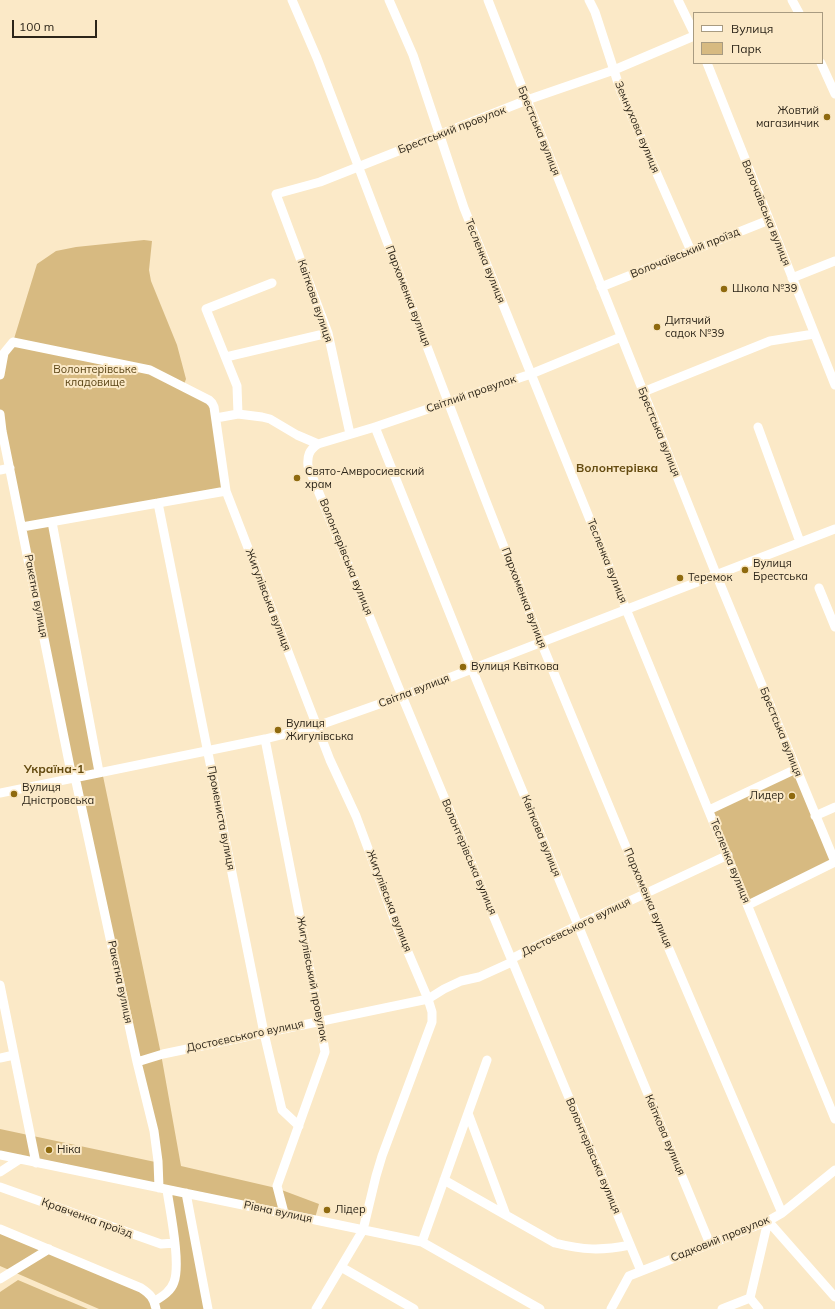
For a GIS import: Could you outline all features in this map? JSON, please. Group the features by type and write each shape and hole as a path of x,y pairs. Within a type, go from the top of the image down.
{"street":[{"name":"Пархоменка вулиця","path":"292,0 317,58 541,642 645,893 782,1213"},
{"name":"Тесленка вулиця","path":"389,0 413,55 464,208 530,374 835,1119"},
{"name":"Брестська вулиця","path":"488,0 716,574 835,862"},
{"name":"Земнухова вулиця","path":"590,0 621,92 691,251"},
{"path":"678,0 693,31"},
{"path":"792,0 798,12"},
{"name":"Брестський провулок","path":"276,194 320,182 527,100 614,70 693,36"},
{"name":"Волочаївська вулиця","path":"707,64 835,385"},
{"path":"821,64 835,94"},
{"name":"Квіткова вулиця","path":"276,194 328,333 350,434"},
{"name":"Волочаївський проїзд","path":"601,287 769,220"},
{"path":"792,278 835,261"},
{"path":"238,414 236,386 226,357 206,309 272,283"},
{"path":"226,357 328,333"},
{"path":"643,392 770,341 814,334"},
{"name":"Світлий провулок","path":"318,444 375,427 530,374 622,337"},
{"name":"Жигулівська вулиця","path":"0,375 4,353 12,342 150,370 209,400 212,403 216,418 226,491 330,760 356,816 396,924 428,999 432,1012 432,1022 382,1156 363,1230 316,1309"},
{"name":"Ракетна вулиця","path":"0,414 74,777 137,1062 154,1131 158,1161 175,1243 176,1273 174,1282 156,1305"},
{"path":"216,418 238,414 270,419 297,435 318,444"},
{"name":"Квіткова вулиця","path":"375,427 472,669 710,1244"},
{"path":"758,427 800,542"},
{"name":"Волонтерівська вулиця","path":"318,444 312,448 309,453 308,466 511,960 641,1271"},
{"path":"0,470 10,468"},
{"path":"22,527 226,491"},
{"name":"Промениста вулиця","path":"158,503 264,1033 282,1110 298,1126"},
{"path":"52,522 99,772"},
{"name":"Світла вулиця","path":"0,792 265,739 317,726 402,696 835,529"},
{"path":"819,588 835,628"},
{"name":"Жигулівський провулок","path":"265,739 325,1052 277,1186 284,1213"},
{"path":"709,810 796,770"},
{"path":"815,816 835,807"},
{"name":"Достоєвського вулиця","path":"137,1062 163,1054 428,999 461,981 479,977 578,925 728,855"},
{"path":"748,905 835,862"},
{"path":"0,985 36,1162"},
{"path":"0,1058 14,1055"},
{"path":"422,1242 487,1060"},
{"path":"468,1113 506,1215"},
{"name":"Рівна вулиця","path":"0,1155 422,1242 540,1309"},
{"path":"0,1172 20,1159"},
{"name":"Садковий провулок","path":"611,1309 629,1276 768,1221 782,1213 835,1170"},
{"path":"444,1180 555,1243 574,1248 599,1250 630,1245"},
{"name":"Кравченка проїзд","path":"0,1187 161,1244 175,1243"},
{"path":"186,1193 208,1309"},
{"path":"768,1221 835,1297"},
{"path":"750,1298 768,1221"},
{"path":"0,1229 141,1288 150,1294 156,1305"},
{"path":"0,1279 48,1249"},
{"path":"341,1267 414,1309"},
{"path":"722,1309 750,1298"},
{"path":"750,1298 759,1309"}],"green space":[{"name":"Волонтерівське кладовище","path":"144,240 152,241 149,270 151,281 177,345 186,379 183,387 209,400 226,491 50,522 161,1054 181,1166 276,1188 282,1211 184,1192 206,1309 99,1309 0,1266 0,1232 139,1290 154,1303 176,1282 169,1189 0,1154 0,1129 160,1163 74,775 0,414 0,375 13,342 37,264 56,251 76,247"},
{"path":"795,771 833,862 748,903 711,811"},
{"path":"279,1189 319,1204 315,1218 285,1212"},
{"path":"18,1280 88,1309 0,1309 0,1292"}],"place":[{"name":"Жовтий магазинчик","path":"827,117"},
{"name":"Школа №39","path":"724,289"},
{"name":"Дитячий садок №39","path":"657,327"},
{"name":"Свято-Амвросиевский храм","path":"297,478"},
{"name":"Вулиця Брестська","path":"745,570"},
{"name":"Теремок","path":"680,578"},
{"name":"Вулиця Квіткова","path":"463,667"},
{"name":"Вулиця Жигулівська","path":"278,730"},
{"name":"Вулиця Дністровська","path":"14,794"},
{"name":"Лидер","path":"792,796"},
{"name":"Ніка","path":"49,1150"},
{"name":"Лідер","path":"327,1210"}],"district":[{"name":"Волонтерівка","path":"617,468"},
{"name":"Україна-1","path":"54,769"}]}
